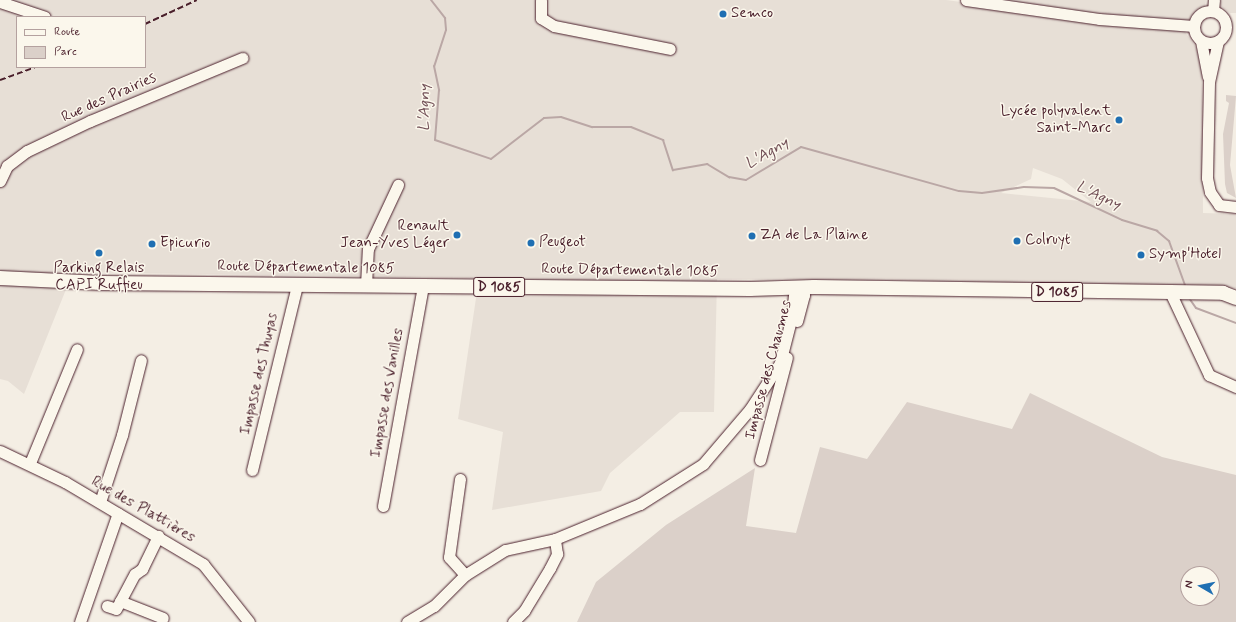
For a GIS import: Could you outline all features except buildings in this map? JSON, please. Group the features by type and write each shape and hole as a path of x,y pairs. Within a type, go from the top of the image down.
{"main road":[{"name":"D 1085","path":"0,272 18,277"},
{"name":"Route Départementale 1085","path":"18,277 102,283 799,287 1174,292"},
{"name":"D 1085","path":"0,278 18,277"},
{"name":"D 1085","path":"1174,292 1232,295"}],"street":[{"path":"541,0 541,18 554,26 670,49"},
{"path":"966,0 1099,19 1194,26"},
{"path":"0,2 42,16"},
{"path":"1218,42 1206,44 1201,41 1197,37 1194,26 1200,14 1213,6 1231,24 1218,42 1209,82 1206,178 1210,192 1219,205 1236,207"},
{"path":"1201,41 1209,82"},
{"name":"Rue des Prairies","path":"0,181 7,166 27,151 90,121 242,58"},
{"path":"366,285 368,249 398,185"},
{"name":"Impasse des Thuyas","path":"252,470 297,285"},
{"name":"Impasse des Vanilles","path":"383,506 423,286"},
{"path":"407,622 434,606 465,575 505,550 556,539 640,504 703,464 750,410 780,363 799,287"},
{"name":"Impasse des Chaumes","path":"760,460 804,295 799,287"},
{"path":"1174,292 1209,375 1236,387"},
{"path":"30,463 77,349"},
{"path":"100,502 122,435 141,360"},
{"name":"Rue des Plattières","path":"0,451 30,463 100,502 203,564 250,622"},
{"path":"460,479 449,557 465,575"},
{"path":"80,622 118,513"},
{"path":"107,606 116,609 135,574 142,569 158,536"},
{"path":"513,622 524,611 550,568 557,554 556,539"},
{"path":"120,601 163,618"}],"shaded area":[{"name":"ZA de La Plaine","path":"0,0 946,0 991,6 992,0 1206,0 1204,10 1185,32 1197,49 1202,72 1203,213 1236,214 1236,288 1019,285 916,280 717,279 714,412 680,412 610,473 601,491 492,510 503,432 458,419 479,278 73,272 24,394 8,381 0,379","holes":["1033,168 1062,179 1091,202 1001,193 1031,179"]},
{"path":"1221,0 1236,0 1236,13 1230,13 1221,6"}],"green space":[{"path":"1226,95 1236,96 1230,165 1236,198 1227,193 1225,184 1223,134 1229,103 1226,101"},
{"path":"1030,393 1162,457 1236,475 1236,622 577,622 596,582 666,525 755,468 746,526 796,533 820,447 867,459 907,402 1012,429"}],"waterway":[{"name":"L'Agny","path":"431,0 445,18 446,30 434,66 439,90 435,140 491,159 544,118 561,117 592,127 631,127 663,140 673,170 707,164 729,177 746,180 801,147 959,191 982,193 1024,187 1054,188 1122,220 1157,231 1169,241 1186,288"},
{"name":"L'Agny","path":"1189,298 1196,308 1236,323"}],"railway":[{"path":"146,24 197,0"},
{"path":"0,80 32,68"}],"place":[{"name":"Semco","path":"723,14"},
{"name":"Lycée polyvalent Saint-Marc","path":"1119,120"},
{"name":"Renault Jean-Yves Léger","path":"457,235"},
{"name":"ZA de La Plaine","path":"752,236"},
{"name":"Colruyt","path":"1017,241"},
{"name":"Peugeot","path":"531,243"},
{"name":"Epicurio","path":"152,244"},
{"name":"Parking Relais CAPI Ruffieu","path":"99,253"},
{"name":"Symp'Hotel","path":"1141,255"}]}
